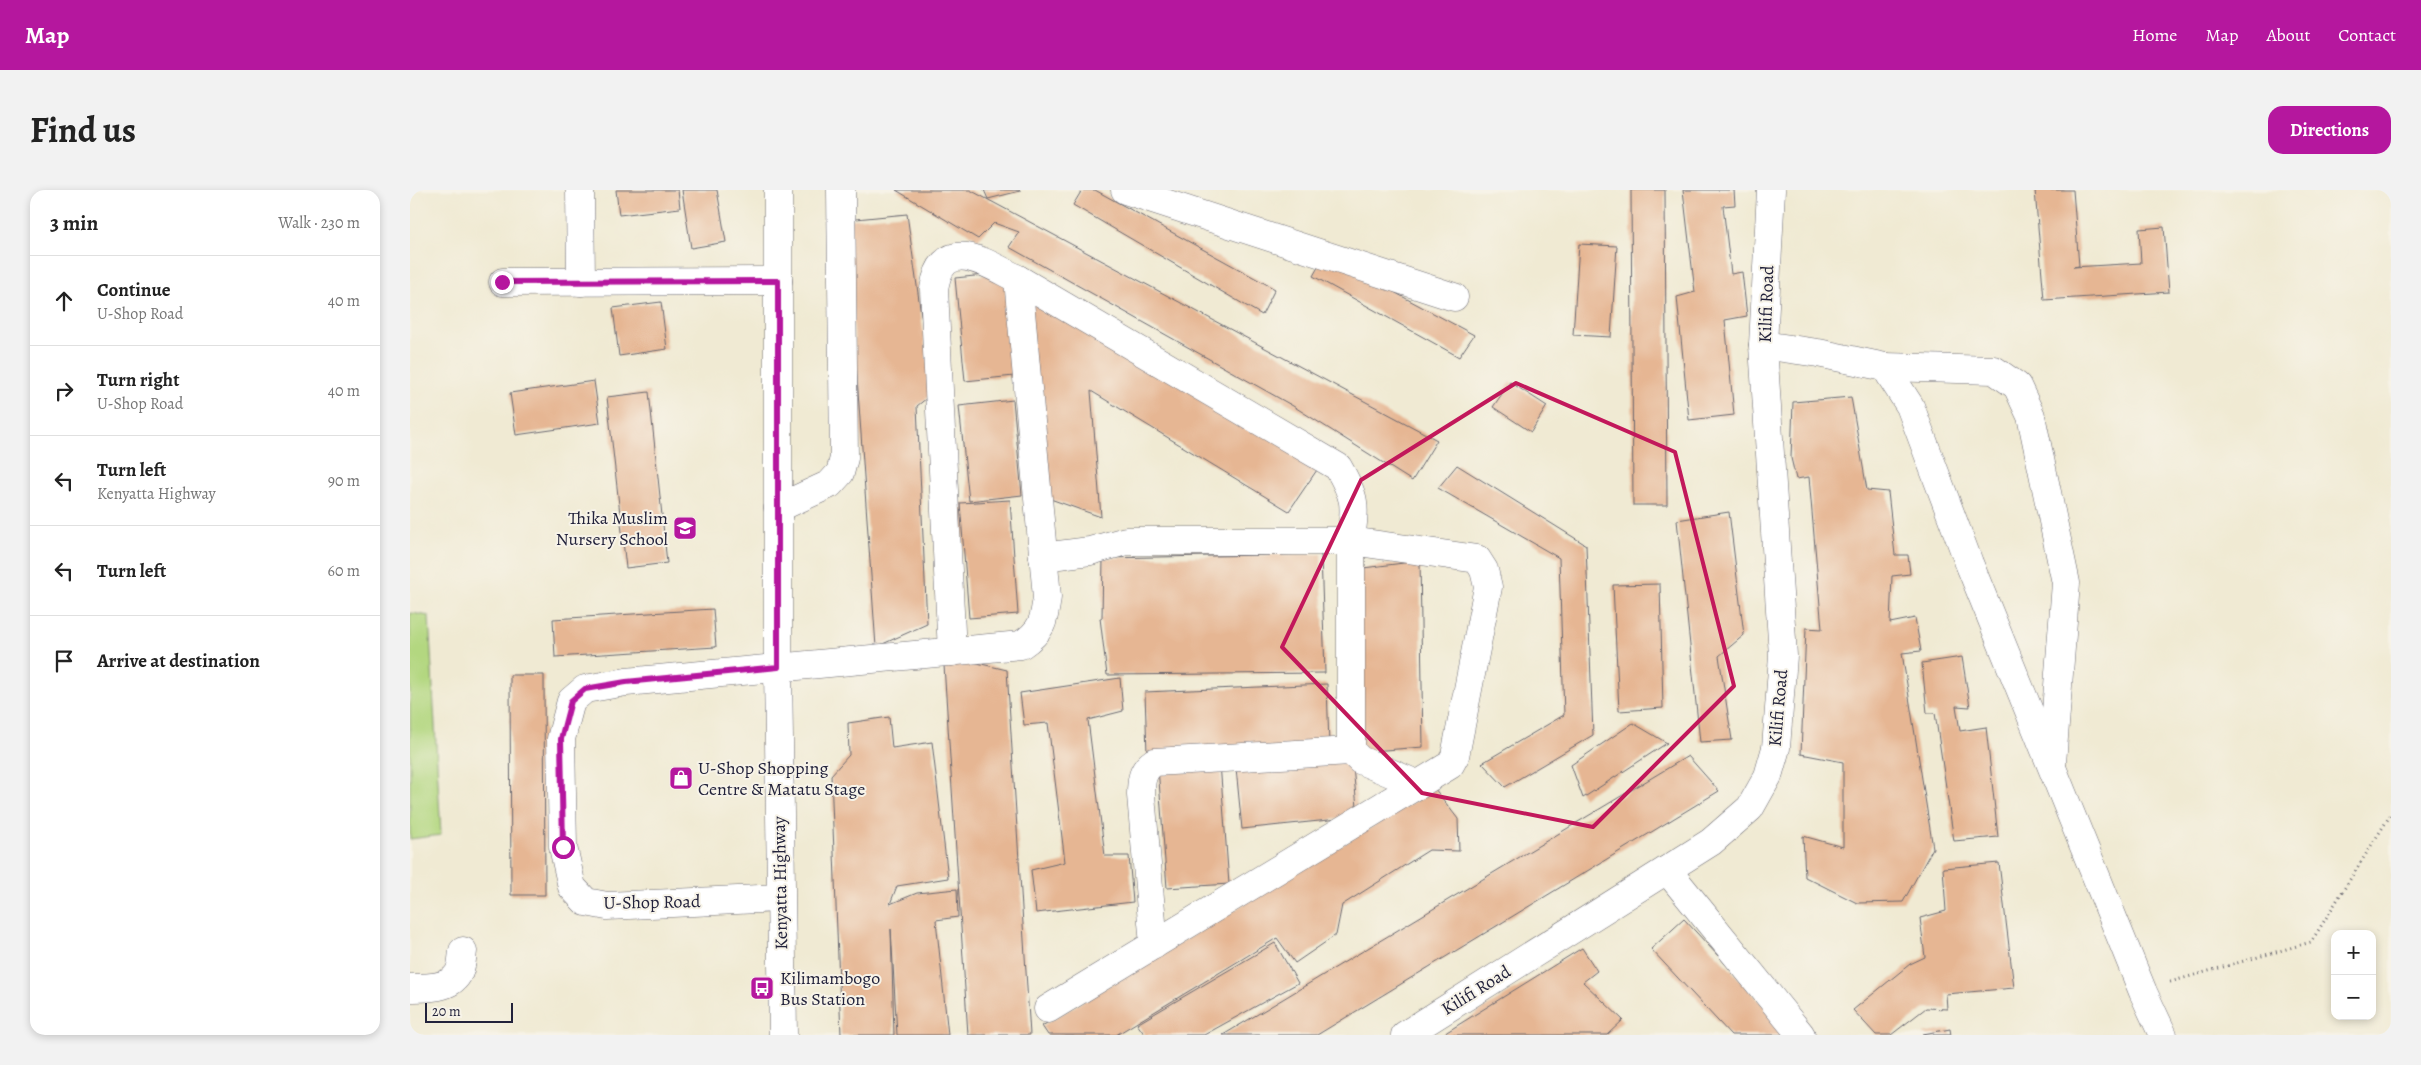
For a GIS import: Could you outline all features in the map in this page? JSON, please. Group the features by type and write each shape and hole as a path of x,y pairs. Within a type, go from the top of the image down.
{"street":[{"path":"580,190 581,282"},
{"name":"Kenyatta Highway","path":"778,190 778,667 780,898 784,1035"},
{"path":"778,508 830,484 840,473 844,458 841,190"},
{"path":"1125,190 1454,296"},
{"name":"Kilifi Road","path":"1404,1035 1712,842 1750,808 1768,776 1776,748 1783,656 1763,345 1771,190"},
{"path":"952,652 934,288 936,275 942,265 951,258 960,255 976,258 1018,279 1338,467 1352,492 1355,510 1351,541 1351,751 1360,760 1419,784"},
{"name":"U-Shop Road","path":"780,898 607,906 586,902 572,887 563,847 561,739 571,701 585,689 626,682 1021,645 1035,636 1044,617 1047,597 1018,279"},
{"path":"502,282 778,281"},
{"path":"1763,345 1818,353 1885,367 1994,370 2017,386 2032,416 2066,584 2051,767"},
{"path":"1885,367 1910,406 1969,562 2051,767 2143,992 2163,1035"},
{"path":"1043,557 1090,551 1126,541 1351,541 1477,560 1484,570 1488,587 1455,756 1450,765 1048,1009"},
{"path":"1154,945 1141,795 1143,773 1148,766 1154,762 1351,751"},
{"path":"1667,870 1801,1035"},
{"path":"410,988 441,985 451,982 459,973 464,951"}],"path":[{"path":"2143,992 2172,981 2311,942 2391,814"}],"highlighted area":[{"path":"1516,383 1675,452 1734,686 1593,827 1422,793 1282,647 1361,480"}],"green space":[{"path":"410,614 429,616 441,835 410,839"}],"building":[{"path":"616,190 678,190 680,208 619,215"},
{"path":"682,190 717,190 726,242 691,248"},
{"path":"896,190 970,190 1437,440 1412,481 1293,406 1009,247 1019,232 994,223 978,239"},
{"path":"984,190 1020,190 1020,191 988,199"},
{"path":"1082,190 1095,190 1275,289 1262,315 1073,205"},
{"path":"1631,190 1665,190 1667,505 1633,505"},
{"path":"1683,190 1734,190 1735,205 1723,206 1731,274 1742,272 1747,316 1725,320 1734,415 1689,420 1677,297 1695,292"},
{"path":"2035,190 2073,190 2079,266 2073,267 2141,263 2139,229 2164,227 2169,292 2044,300"},
{"path":"907,214 932,394 917,406 927,624 876,647 846,220"},
{"path":"1579,244 1617,246 1611,337 1573,335"},
{"path":"1325,255 1474,335 1459,357 1313,276"},
{"path":"1004,273 1014,376 965,381 955,278"},
{"path":"1020,287 1319,467 1289,511 1091,391 1101,517 1042,496"},
{"path":"661,302 667,349 619,356 613,308"},
{"path":"594,381 600,423 516,435 510,393"},
{"path":"1510,382 1547,406 1531,432 1493,407"},
{"path":"649,392 667,563 626,568 607,397"},
{"path":"1851,397 1867,490 1888,492 1895,555 1908,555 1910,574 1892,576 1890,623 1915,618 1921,651 1902,653 1933,848 1903,902 1857,903 1805,877 1803,836 1843,847 1843,762 1801,754 1806,628 1822,629 1809,477 1796,479 1791,458 1793,402"},
{"path":"1013,400 1022,495 969,501 959,406"},
{"path":"1457,465 1586,545 1593,735 1505,787 1482,763 1564,715 1559,558 1438,488"},
{"path":"1010,500 1018,614 969,618 960,503"},
{"path":"1729,512 1744,635 1719,656 1732,740 1700,742 1677,520"},
{"path":"1321,554 1325,673 1107,675 1100,618 1102,618 1103,558"},
{"path":"1420,561 1423,747 1359,752 1355,569"},
{"path":"1660,584 1663,708 1619,711 1613,585"},
{"path":"713,609 716,647 555,657 553,619"},
{"path":"1962,657 1970,707 1956,706 1960,731 1986,727 1998,837 1954,841 1935,713 1927,713 1922,663"},
{"path":"960,659 1007,670 1030,1035 968,1035 944,665"},
{"path":"510,675 544,675 545,895 511,895"},
{"path":"1120,678 1123,711 1088,720 1105,856 1129,856 1133,902 1036,913 1031,870 1065,862 1048,723 1024,725 1020,693"},
{"path":"1327,684 1329,746 1147,754 1145,692"},
{"path":"889,717 892,748 932,742 948,878 897,886 890,904 917,893 957,889 958,917 936,920 948,1035 897,1035 891,929 894,1035 841,1035 831,775 849,755 848,723"},
{"path":"1633,723 1667,743 1583,798 1571,765"},
{"path":"1688,756 1719,791 1317,1035 1223,1035"},
{"path":"1352,757 1358,817 1242,829 1236,768"},
{"path":"1220,763 1229,884 1167,888 1158,767"},
{"path":"1435,789 1458,819 1459,851 1429,850 1342,905 1336,935 1295,963 1277,938 1116,1035 1048,1035 1042,1026"},
{"path":"1999,863 2014,988 1946,994 1947,1009 1926,1008 1891,1035 1876,1035 1853,1010 1910,964 1925,957 1920,918 1946,911 1943,868"},
{"path":"1684,919 1791,1035 1731,1035 1651,949"},
{"path":"1275,943 1298,983 1204,1035 1145,1035 1137,1024"},
{"path":"1582,948 1597,971 1583,982 1623,1020 1607,1035 1442,1035"},
{"path":"1950,1029 1951,1035 1923,1035 1923,1034"}],"place":[{"name":"Thika Muslim Nursery School","path":"685,528"},
{"name":"U-Shop Shopping Centre & Matatu Stage","path":"681,778"},
{"name":"Kilimambogo Bus Station","path":"762,988"}],"route":[{"path":"502,282 778,281 778,667 626,682 585,689 571,701 561,739 563,847"}]}
